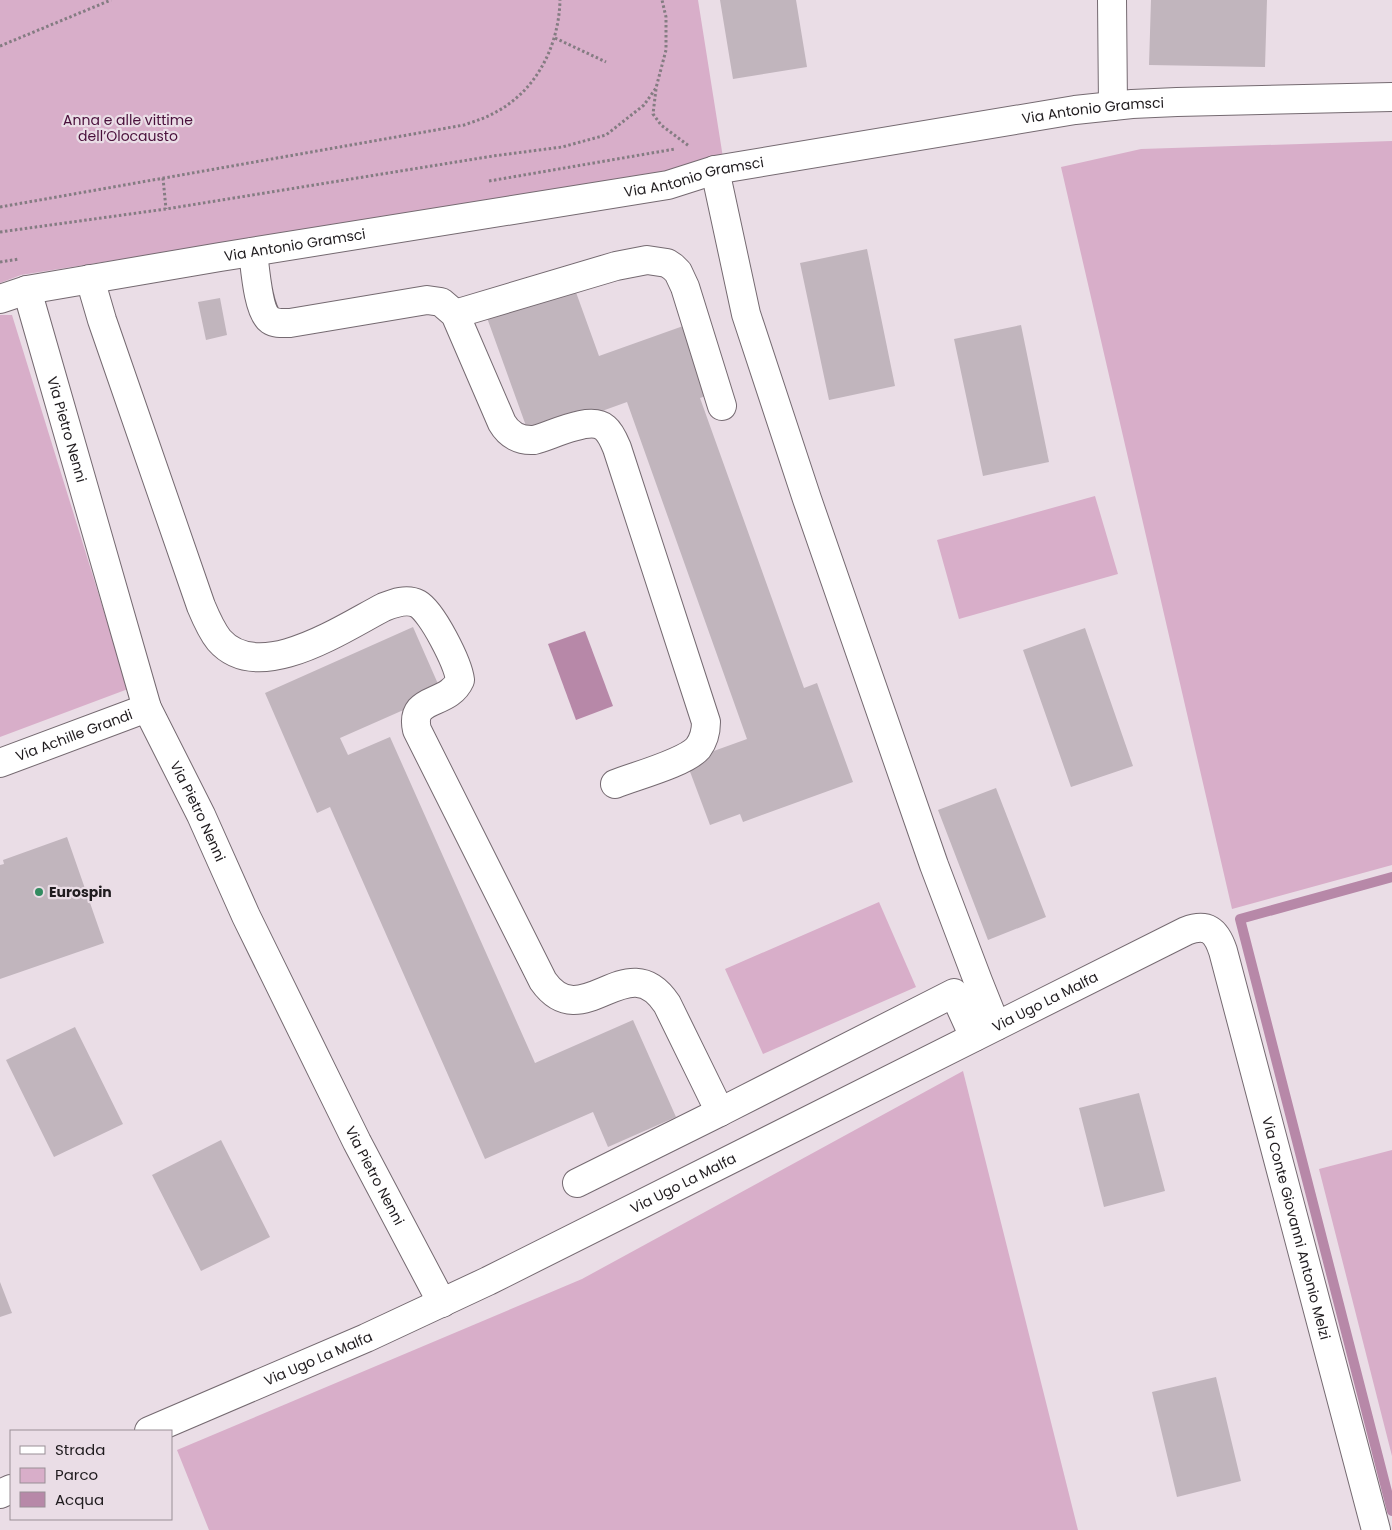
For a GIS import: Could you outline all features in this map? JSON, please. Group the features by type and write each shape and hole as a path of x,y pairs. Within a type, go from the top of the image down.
{"street":[{"path":"1112,0 1113,106"},
{"name":"Via Antonio Gramsci","path":"0,299 28,290 90,279 668,185 715,170 1056,113 1113,106 1177,102 1392,97"},
{"path":"715,170 746,314 807,499 934,865 978,981 985,1032"},
{"path":"253,252 264,311 270,320 290,323 427,300 441,302 455,314 502,423 512,435 527,441 534,440 586,424 604,426 609,432 617,448 706,722 706,732 703,740 691,754 615,784"},
{"path":"455,314 616,266 648,260 667,263 678,272 682,279 722,406"},
{"path":"90,279 102,320 201,606 209,625 219,640 242,656 254,658 267,657 306,646 395,603 406,601 416,603 423,608 440,632 457,667 460,680 452,692 421,708 416,714 417,730 543,981 557,996 573,1001 590,998 636,982 646,984 655,989 667,1004 720,1112"},
{"name":"Via Pietro Nenni","path":"28,290 147,708 201,816 246,916 357,1142 442,1303"},
{"name":"Via Achille Grandi","path":"0,763 147,708"},
{"name":"Via Ugo La Malfa","path":"151,1430 442,1303 1186,931 1194,928 1210,929"},
{"name":"Via Conte Giovanni Antonio Melzi","path":"1210,929 1220,942 1223,950 1376,1530"},
{"path":"577,1183 954,993 985,1032"}],"path":[{"path":"0,46 111,0"},
{"path":"0,207 464,125 497,112 524,91 541,71 555,38 560,14 560,0"},
{"path":"662,0 666,17 666,50 656,88 653,114 661,125 715,170"},
{"path":"555,38 606,62"},
{"path":"0,232 166,209 493,156 562,147 606,135 644,105 656,88"},
{"path":"163,178 166,209"}],"green space":[{"name":"Anna e alle vittime dell’Olocausto","path":"0,0 698,0 724,164 21,275 0,283"},
{"path":"1392,141 1392,865 1232,909 1061,167 1141,149"},
{"path":"0,315 12,315 128,689 0,737"},
{"path":"1095,496 1118,574 959,619 937,540"},
{"path":"879,902 916,987 763,1054 725,969"},
{"path":"963,1071 1078,1530 209,1530 177,1450 582,1279"},
{"path":"1392,1150 1392,1456 1319,1169"}],"water":[{"path":"585,631 613,706 576,720 548,644"}],"building":[{"path":"720,0 796,0 807,67 733,79"},
{"path":"1151,0 1267,0 1265,67 1149,65"},
{"path":"867,249 895,386 829,400 800,263"},
{"path":"573,284 599,356 686,325 711,394 700,398 804,688 817,683 853,782 743,822 740,814 710,825 686,761 747,739 627,402 530,437 486,315"},
{"path":"220,298 227,335 206,340 198,302"},
{"path":"1021,325 1049,462 983,476 954,339"},
{"path":"413,627 442,693 340,738 348,755 390,737 535,1063 633,1020 676,1117 608,1147 593,1112 485,1159 330,807 317,813 265,693"},
{"path":"1085,628 1133,766 1071,787 1023,650"},
{"path":"996,788 1046,917 988,940 938,810"},
{"path":"67,837 104,943 0,979 0,865 4,864 3,860"},
{"path":"75,1027 123,1124 54,1157 6,1060"},
{"path":"1139,1093 1165,1191 1104,1207 1079,1108"},
{"path":"221,1140 270,1237 201,1271 152,1175"},
{"path":"0,1282 12,1313 0,1317"},
{"path":"1216,1377 1241,1481 1177,1497 1152,1392"}],"waterway":[{"path":"1392,877 1240,919 1392,1511"}],"place":[{"name":"Eurospin","path":"39,892"}]}
